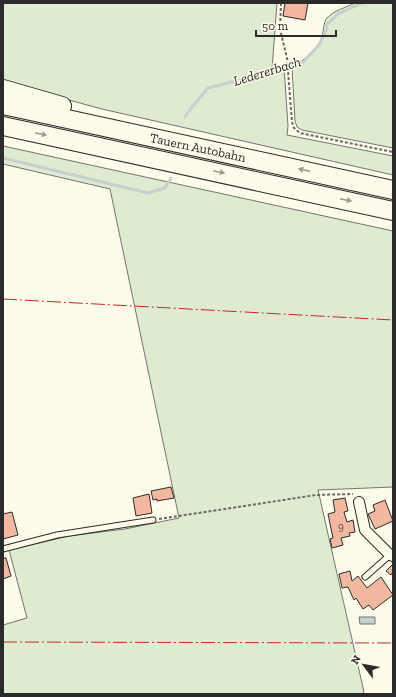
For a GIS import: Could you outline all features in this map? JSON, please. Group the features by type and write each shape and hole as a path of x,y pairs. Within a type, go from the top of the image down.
{"highway":[{"path":"3,89 100,116 140,134"},
{"name":"Tauern Autobahn","path":"3,104 393,190"},
{"name":"Tauern Autobahn","path":"3,126 393,211"}],"street":[{"path":"359,502 366,530 392,555"}],"lane":[{"path":"3,549 57,535 154,520"},
{"path":"365,577 392,555"}],"path":[{"path":"281,3 280,29 287,58 292,122 294,128 300,133 393,152"},
{"path":"154,520 316,495 355,494 359,502"}],"green space":[{"path":"3,3 277,3 272,69 284,67 288,126 287,135 393,156 393,175 102,109 3,82"},
{"path":"355,3 393,3 393,148 302,130 297,127 295,121 292,67 306,58 318,45 327,18 336,11"},
{"path":"3,146 393,231 393,487 318,490 364,692 362,694 3,694 3,625 27,618 9,550 69,536 125,529 179,518 110,189 3,164"}],"shaded area":[{"path":"359,617 375,617 375,624 360,624"}],"building":[{"path":"285,3 308,3 305,20 283,16"},
{"path":"171,487 174,498 157,501 157,499 153,500 151,491"},
{"path":"149,494 152,513 136,516 133,498"},
{"path":"345,498 348,511 344,512 347,522 353,520 355,532 349,533 350,536 341,538 343,545 332,548 330,539 333,538 328,514 335,512 333,500"},
{"path":"385,500 393,521 375,529 368,514 375,511 373,505"},
{"path":"12,512 18,535 3,539 3,514"},
{"path":"3,558 6,558 11,576 3,579"},
{"path":"393,564 393,572 391,575 386,571"},
{"path":"350,571 352,581 358,576 367,588 381,577 393,595 373,610 369,605 363,609 356,598 354,600 348,587 342,588 339,574"}],"waterway":[{"name":"Ledererbach","path":"185,117 208,88 287,68 303,62 319,45 326,31 327,24 338,14 362,3"},
{"name":"Ledererbach","path":"3,158 148,193 165,188 171,178"}],"power":[{"path":"3,299 393,320"},
{"path":"3,642 393,643"}]}
